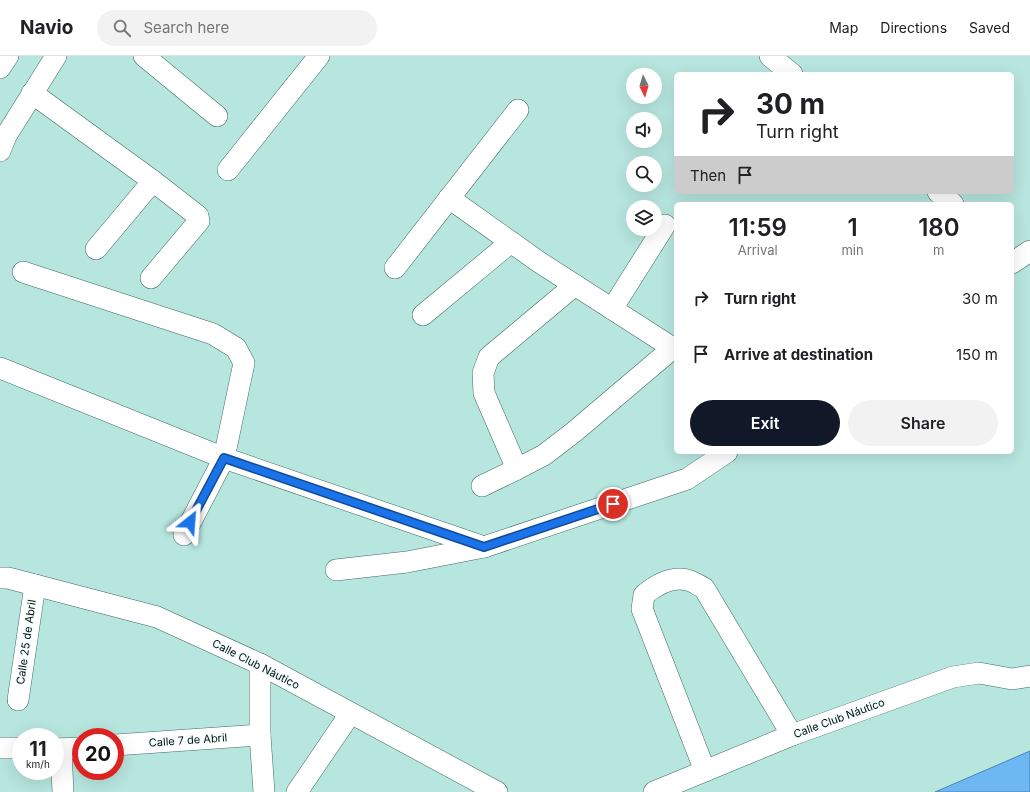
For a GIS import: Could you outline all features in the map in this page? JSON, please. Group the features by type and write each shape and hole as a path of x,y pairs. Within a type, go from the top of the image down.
{"street":[{"path":"0,63 3,56"},
{"path":"0,68 8,56"},
{"path":"0,151 6,136 56,56"},
{"path":"144,56 217,116"},
{"path":"228,170 319,56"},
{"path":"770,56 790,72"},
{"path":"32,93 153,181 198,216 199,221 151,278"},
{"path":"395,268 518,110"},
{"path":"96,249 153,181"},
{"path":"940,194 950,202"},
{"path":"448,198 510,242 674,349 550,451 482,486"},
{"path":"612,309 665,225"},
{"path":"423,315 510,242"},
{"path":"22,272 213,334 236,348 244,363 224,458 184,535"},
{"path":"517,469 484,393 483,373 488,357 575,285"},
{"path":"0,368 224,458 484,547"},
{"path":"336,570 407,562 484,547 687,479 724,454"},
{"name":"Calle Club Náutico","path":"0,578 8,578 157,617 260,664 495,792"},
{"path":"705,771 642,609 644,595 655,586 672,580 688,580 704,588 792,735"},
{"name":"Calle 25 de Abril","path":"18,700 35,585"},
{"path":"260,664 260,735 264,792"},
{"name":"Calle Club Náutico","path":"654,792 792,735 953,677 979,673 1012,679 1030,676"},
{"path":"298,792 350,714"},
{"name":"Calle 7 de Abril","path":"124,744 260,735"},
{"path":"0,748 12,748"},
{"path":"63,792 66,748"}],"water":[{"path":"1030,751 1030,792 935,792"}],"route":[{"path":"190,522 224,458 484,547 613,504"}]}
